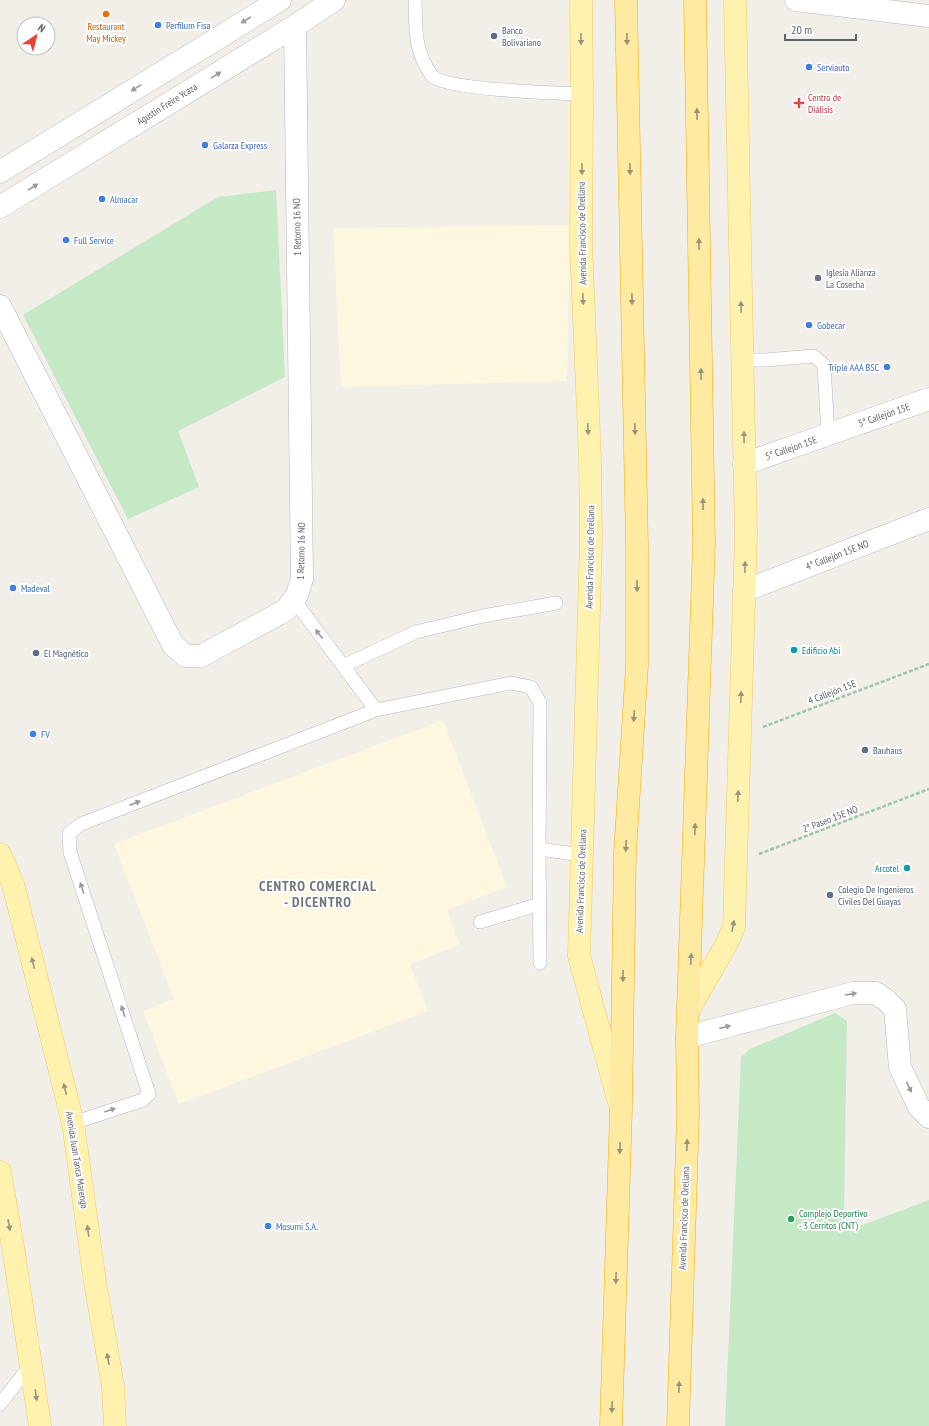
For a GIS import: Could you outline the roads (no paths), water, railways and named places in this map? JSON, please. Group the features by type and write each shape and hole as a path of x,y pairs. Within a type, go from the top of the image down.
{"highway":[{"name":"Avenida Francisco de Orellana","path":"611,1426 621,1109 625,853 637,665 637,547 626,0"},
{"name":"Avenida Francisco de Orellana","path":"678,1426 688,1114 687,1037 704,543 695,0"}],"main road":[{"name":"Avenida Francisco de Orellana","path":"581,0 581,244 590,459 591,540 579,956 621,1109"},
{"name":"Avenida Francisco de Orellana","path":"689,1009 726,945 734,927 746,535 735,0"},
{"name":"Avenida Juan Tanca Marengo","path":"0,854 13,884 73,1123 95,1282 113,1386 116,1426"},
{"path":"0,1172 14,1253 40,1426"},
{"path":"113,1386 124,1426"}],"street":[{"path":"0,172 280,0"},
{"name":"Agustín Freire Ycaza","path":"0,207 295,26 334,0"},
{"path":"796,0 929,16"},
{"name":"1 Retorno 16 NO","path":"0,306 173,645 186,656 201,656 286,610 297,595 302,579 295,26"},
{"name":"5° Callejón 15E","path":"833,433 929,399"},
{"name":"5° Callejon 15E","path":"744,464 833,433"},
{"name":"4° Callejón 15E NO","path":"744,591 929,519"},
{"path":"687,1037 853,993 876,993 895,1009 900,1067 919,1107 929,1117"}],"lane":[{"path":"415,0 416,39 422,60 432,76 449,83 494,89 582,94"},
{"path":"742,360 766,360 814,356 824,365 833,433"},
{"path":"294,600 376,710"},
{"path":"343,666 416,632 483,616 556,603"},
{"path":"73,1123 144,1100 149,1094 70,852 69,834 81,824 376,710 511,684 531,687 540,704 540,963"},
{"path":"539,849 582,855"},
{"path":"480,922 540,904"},
{"path":"0,1404 31,1365"}],"place":[{"name":"Restaurant May Mickey","path":"106,14"},
{"name":"Perfilum Fisa","path":"158,25"},
{"name":"Banco Bolivariano","path":"494,36"},
{"name":"Serviauto","path":"809,67"},
{"name":"Centro de Diálisis","path":"799,103"},
{"name":"Galarza Express","path":"205,145"},
{"name":"Almacar","path":"102,199"},
{"name":"Full Service","path":"66,240"},
{"name":"Iglesia Alianza La Cosecha","path":"818,278"},
{"name":"Gobecar","path":"809,325"},
{"name":"Triple AAA BSC","path":"887,367"},
{"name":"Madeval","path":"13,588"},
{"name":"Edificio Abi","path":"794,650"},
{"name":"El Magnético","path":"36,653"},
{"name":"FV","path":"33,734"},
{"name":"Bauhaus","path":"865,750"},
{"name":"Arcotel","path":"907,868"},
{"name":"Colegio De Ingenieros Civiles Del Guayas","path":"830,895"},
{"name":"Complejo Deportivo - 3 Cerritos (CNT)","path":"791,1219"},
{"name":"Mosumi S.A.","path":"268,1226"}],"district":[{"name":"CENTRO COMERCIAL - DICENTRO","path":"318,894"}]}
